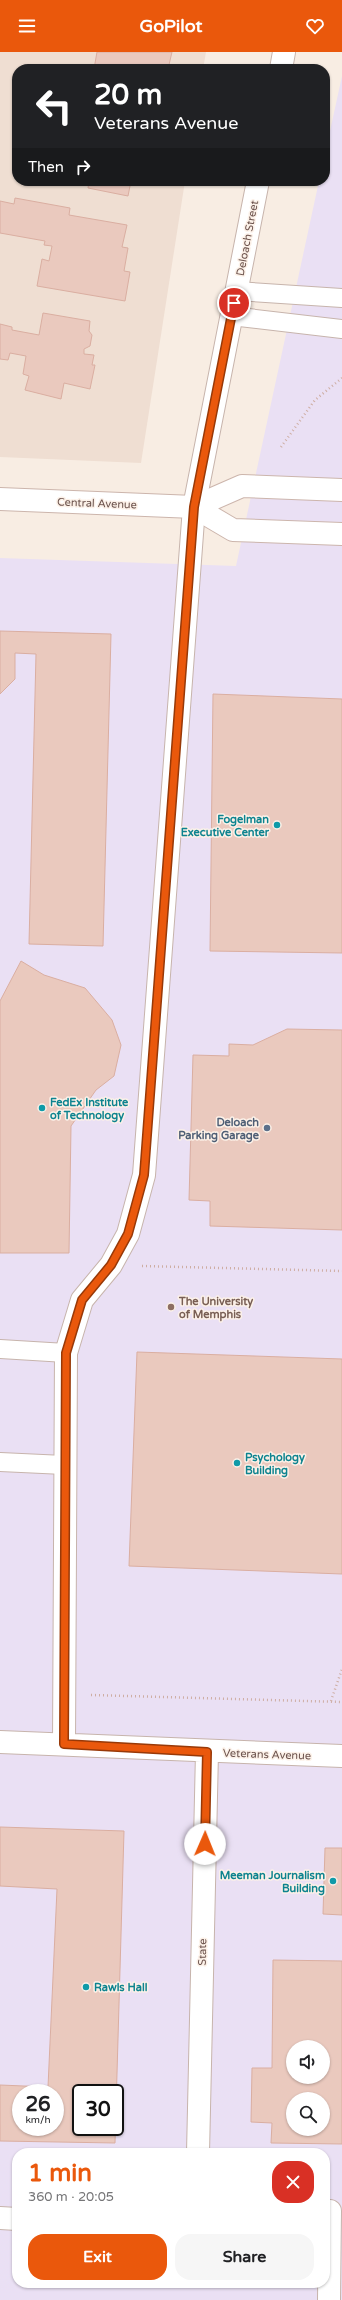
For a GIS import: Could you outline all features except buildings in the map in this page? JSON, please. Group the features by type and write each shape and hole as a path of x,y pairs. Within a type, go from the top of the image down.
{"street":[{"path":"282,64 284,52"},
{"name":"Deloach Street","path":"64,1744 64,1465 66,1353 82,1300 111,1265 128,1234 144,1175 194,507 257,186"},
{"name":"Central Avenue","path":"0,499 194,507 242,486 342,490"},
{"name":"Central Avenue","path":"194,507 233,530 342,534"},
{"name":"Veterans Avenue","path":"0,1742 207,1752 342,1756"},
{"name":"State","path":"198,2148 207,1752"},
{"path":"330,2270 332,2210"},
{"path":"0,2218 12,2219"},
{"path":"329,2288 329,2300"}],"lane":[{"path":"236,291 342,298"},
{"path":"231,316 342,329"},
{"path":"0,1350 66,1353"},
{"path":"0,1462 64,1465"}],"path":[{"path":"281,447 315,400 342,378"},
{"path":"111,1265 342,1271"},
{"path":"331,1701 342,1669"},
{"path":"64,1694 342,1702"}],"shaded area":[{"path":"0,52 206,52 204,64 12,64 12,186 184,186 141,463 0,457"},
{"name":"The University of Memphis","path":"342,76 342,2300 0,2300 0,558 236,566 318,186 330,186 330,131"}],"place":[{"name":"Fogelman Executive Center","path":"277,825"},
{"name":"FedEx Institute of Technology","path":"42,1108"},
{"name":"Deloach Parking Garage","path":"267,1128"},
{"name":"The University of Memphis","path":"171,1307"},
{"name":"Psychology Building","path":"237,1463"},
{"name":"Meeman Journalism Building","path":"333,1881"},
{"name":"Rawls Hall","path":"86,1987"}],"route":[{"path":"205,1844 207,1752 64,1744 64,1465 66,1353 82,1300 111,1265 128,1234 144,1175 194,507 234,303"}]}
